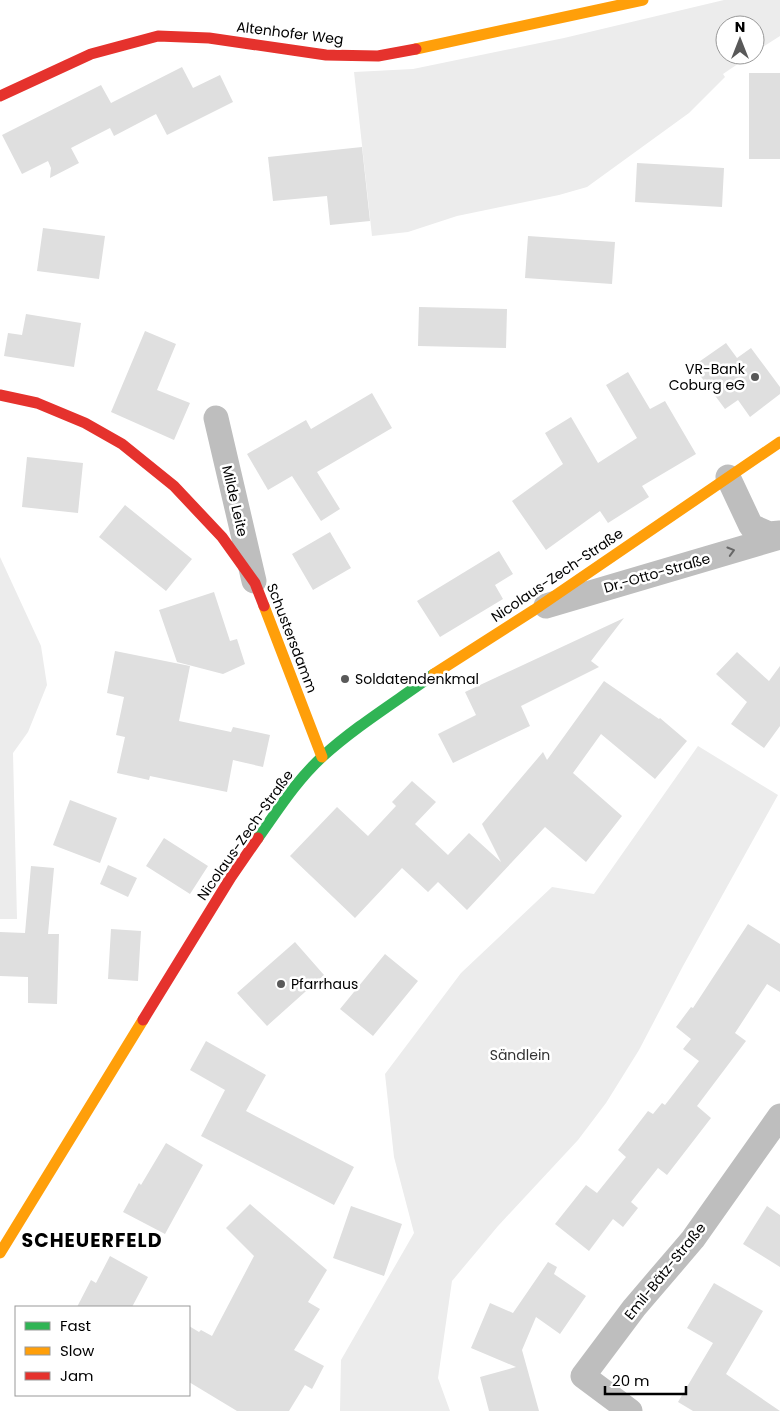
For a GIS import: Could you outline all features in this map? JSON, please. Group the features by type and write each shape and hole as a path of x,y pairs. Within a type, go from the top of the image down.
{"street":[{"name":"Altenhofer Weg","path":"0,96 91,54 158,36 209,38 326,55 378,56 443,44 642,0"},
{"name":"Schustersdamm","path":"0,394 37,404 85,423 122,444 174,486 222,536 255,583 322,757"},
{"name":"Milde Leite","path":"216,418 255,583"},
{"name":"Nicolaus-Zech-Straße","path":"0,1253 231,877 292,789 322,757 355,730 453,661 534,610 780,442"},
{"path":"728,478 751,526 769,534 780,533"},
{"name":"Dr.-Otto-Straße","path":"534,610 780,537"},
{"name":"Emil-Bätz-Straße","path":"630,1411 583,1376 634,1308 693,1239 780,1116"}],"green space":[{"path":"724,0 780,0 780,36 765,46 765,15 715,15 715,65 736,65 723,74 725,77 689,113 587,187 559,195 457,216 408,232 372,236 354,72 413,69 564,38"},
{"path":"0,557 41,646 47,685 28,732 13,753 17,919 0,919"},
{"name":"Sändlein","path":"698,746 778,795 683,966 639,1050 606,1103 578,1140 498,1226 452,1281 438,1378 450,1411 340,1411 341,1360 414,1233 394,1157 385,1074 461,973 552,887 594,894"}],"building":[{"path":"182,67 193,88 220,75 233,102 167,135 156,114 114,136 110,128 71,148 79,163 50,178 51,168 48,161 22,174 2,135 101,85 111,103"},
{"path":"749,73 780,73 780,159 749,159"},
{"path":"362,147 370,221 330,225 327,196 273,201 268,157"},
{"path":"637,163 724,168 722,207 635,202"},
{"path":"43,228 105,236 99,279 37,271"},
{"path":"528,236 615,242 612,284 525,278"},
{"path":"419,307 507,309 506,348 418,346"},
{"path":"26,314 81,323 74,367 4,356 8,333 22,335"},
{"path":"145,331 176,344 157,390 190,403 174,440 111,412"},
{"path":"726,343 737,358 751,348 780,387 780,394 750,417 738,400 725,409 693,366"},
{"path":"628,372 650,409 665,401 696,454 642,486 649,497 608,523 600,511 546,550 512,501 563,464 545,433 571,417 598,463 637,438 606,385"},
{"path":"372,393 392,428 317,472 340,509 321,521 292,476 268,490 247,454 306,420 311,429"},
{"path":"27,457 83,463 78,513 22,507"},
{"path":"125,505 192,559 166,591 99,537"},
{"path":"330,532 351,568 313,590 292,554"},
{"path":"499,551 513,574 495,585 503,599 440,637 417,601"},
{"path":"214,592 230,641 237,639 245,664 223,674 177,662 159,610"},
{"path":"624,618 591,661 599,667 521,706 530,726 453,763 438,734 476,715 465,692"},
{"path":"115,651 190,666 179,721 231,732 233,727 270,735 263,767 233,760 227,792 150,776 149,780 117,773 125,737 116,735 124,697 107,693"},
{"path":"737,652 769,681 780,666 780,726 764,748 731,724 747,702 716,674"},
{"path":"604,681 660,718 687,741 655,779 601,734 573,773 622,816 586,862 545,827 467,910 438,882 428,892 402,868 355,918 290,856 337,807 368,836 396,806 392,802 412,781 436,802 415,824 448,855 469,833 501,862 482,824 543,752 547,760"},
{"path":"70,800 117,818 100,863 53,845"},
{"path":"164,838 208,866 190,894 146,866"},
{"path":"108,865 137,878 128,897 100,884"},
{"path":"31,866 54,868 48,934 59,934 57,1004 28,1003 28,977 0,976 0,932 25,933"},
{"path":"748,924 780,944 780,992 767,984 735,1033 746,1041 697,1106 711,1118 667,1175 658,1168 631,1202 638,1208 623,1227 613,1219 589,1251 555,1224 586,1185 597,1193 626,1157 618,1150 648,1111 653,1114 662,1103 665,1105 699,1061 683,1049 691,1039 676,1027 691,1007 693,1008"},
{"path":"111,929 141,931 138,981 108,979"},
{"name":"Pfarrhaus","path":"295,942 324,975 267,1026 237,993"},
{"path":"385,954 418,981 373,1036 340,1009"},
{"path":"206,1041 266,1075 246,1111 354,1167 334,1205 201,1136 225,1090 190,1070"},
{"path":"166,1143 203,1165 165,1234 123,1212 139,1183 141,1185"},
{"path":"250,1204 327,1270 308,1302 320,1309 294,1350 324,1366 312,1389 305,1385 289,1411 237,1411 190,1383 190,1327 212,1336 254,1256 226,1228"},
{"path":"351,1206 402,1224 384,1276 333,1258"},
{"path":"767,1206 780,1215 780,1267 743,1244"},
{"path":"110,1256 148,1277 133,1306 78,1306 91,1280 96,1283"},
{"path":"548,1262 557,1267 554,1274 586,1296 560,1334 536,1317 522,1350 539,1411 489,1411 480,1377 516,1367 471,1348 490,1303 513,1313"},
{"path":"714,1283 763,1311 726,1374 780,1411 693,1411 678,1402 713,1343 687,1328"}],"traffic: fast":[{"path":"258,838 280,806 322,757 363,724 434,674"}],"traffic: slow":[{"path":"416,49 643,0"},
{"path":"434,674 534,610 780,442"},
{"path":"264,606 322,757"},
{"path":"0,1253 143,1020"}],"traffic: jam":[{"path":"0,96 91,54 158,36 209,38 326,55 378,56 416,49"},
{"path":"0,395 37,403 85,423 122,444 174,486 222,537 255,583 264,606"},
{"path":"143,1020 231,877 258,838"}],"place":[{"name":"VR-Bank Coburg eG","path":"755,377"},
{"name":"Soldatendenkmal","path":"345,679"},
{"name":"Pfarrhaus","path":"281,984"}],"district":[{"name":"SCHEUERFELD","path":"92,1240"}]}
